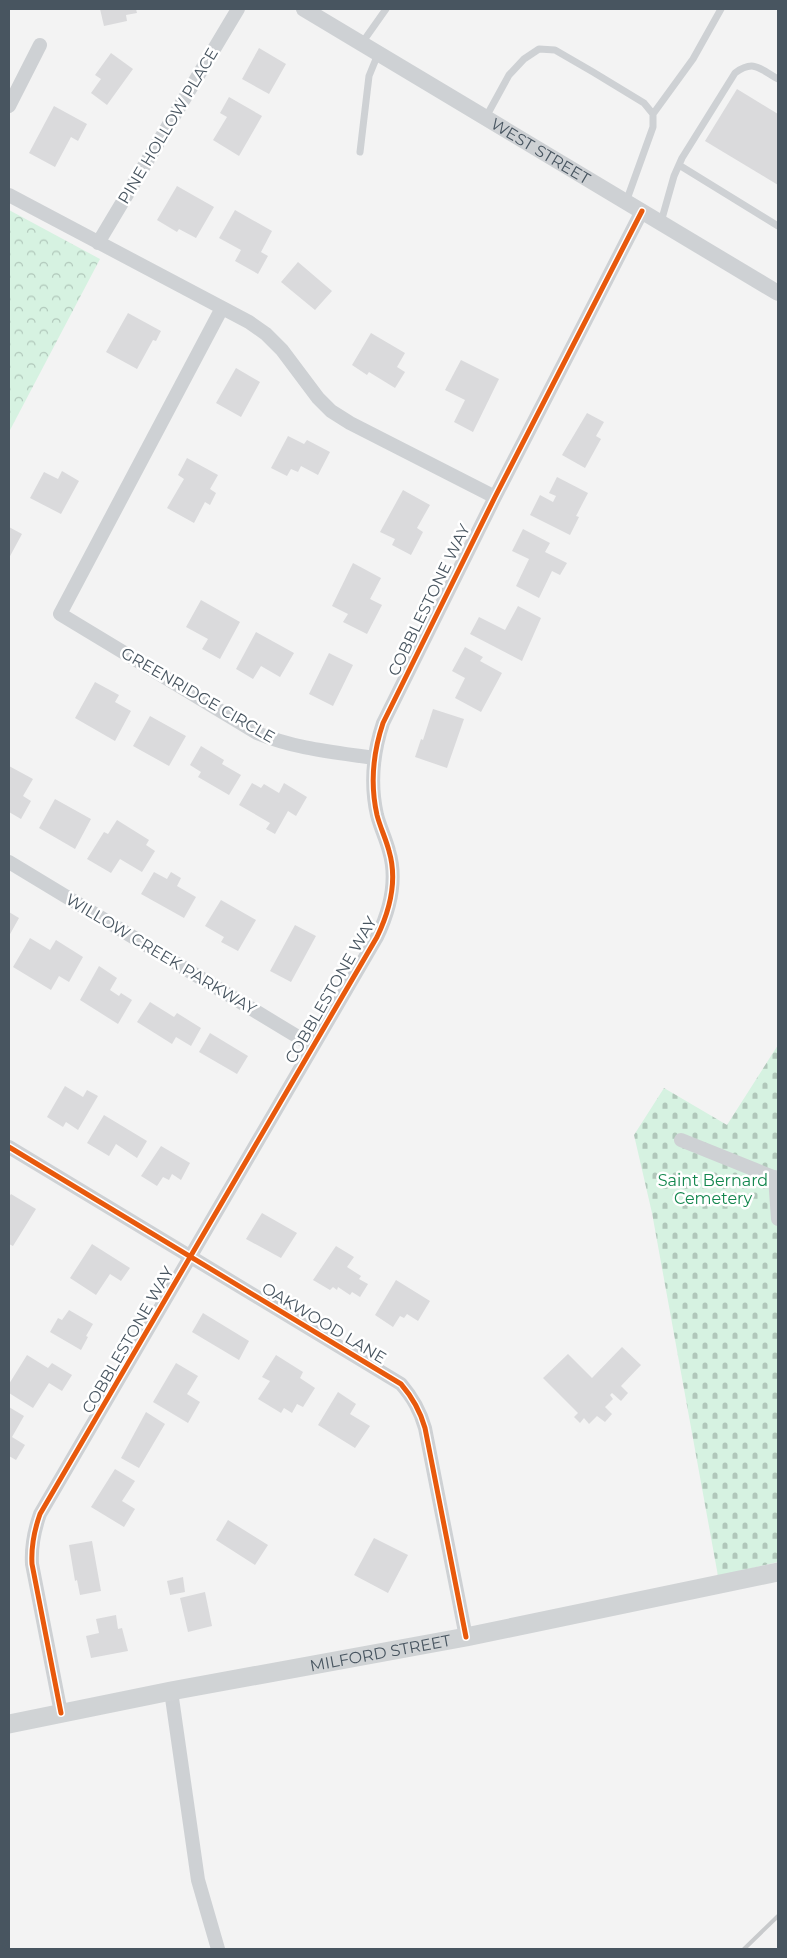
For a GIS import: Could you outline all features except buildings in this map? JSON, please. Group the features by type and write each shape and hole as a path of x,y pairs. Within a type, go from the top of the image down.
{"main road":[{"name":"MILFORD STREET","path":"9,1724 171,1691 466,1637 778,1572"}],"street":[{"name":"PINE HOLLOW PLACE","path":"98,243 238,9"},
{"name":"WEST STREET","path":"304,9 778,293"},
{"path":"9,106 40,45"},
{"path":"9,195 249,322 266,334 293,364 318,398 331,411 350,423 494,497"},
{"name":"COBBLESTONE WAY","path":"61,1713 32,1564 34,1532 40,1514 314,1046 386,918 391,898 393,877 390,854 377,814 373,786 374,758 378,739 389,708 494,497 642,211"},
{"name":"GREENRIDGE CIRCLE","path":"222,308 60,614 257,733 299,747 374,758"},
{"name":"WILLOW CREEK PARKWAY","path":"9,862 314,1046"},
{"path":"681,1140 777,1178 778,1219"},
{"name":"OAKWOOD LANE","path":"9,1147 401,1384 413,1398 420,1411 425,1428 466,1637"},
{"path":"171,1691 198,1880 218,1949"}],"lane":[{"path":"362,43 386,9"},
{"path":"626,202 653,126 654,114 693,59 721,9"},
{"path":"486,118 509,75 524,59 539,49 555,50 644,103 654,114"},
{"path":"360,152 369,76 378,53"},
{"path":"661,223 679,165 735,73 744,66 756,66 778,79"},
{"path":"679,165 778,226"}],"green space":[{"path":"9,210 100,259 9,432"},
{"name":"Saint Bernard Cemetery","path":"778,1045 778,1562 718,1576 652,1213 634,1135 664,1088 727,1125"}],"railway":[{"path":"744,1949 778,1916"}],"cycle path":[{"path":"61,1713 32,1564 33,1539 40,1514 377,937 386,916 393,884 392,862 377,815 373,780 375,757 383,723 495,497 642,211"},
{"path":"9,1147 401,1384 416,1405 425,1428 466,1637"}]}
